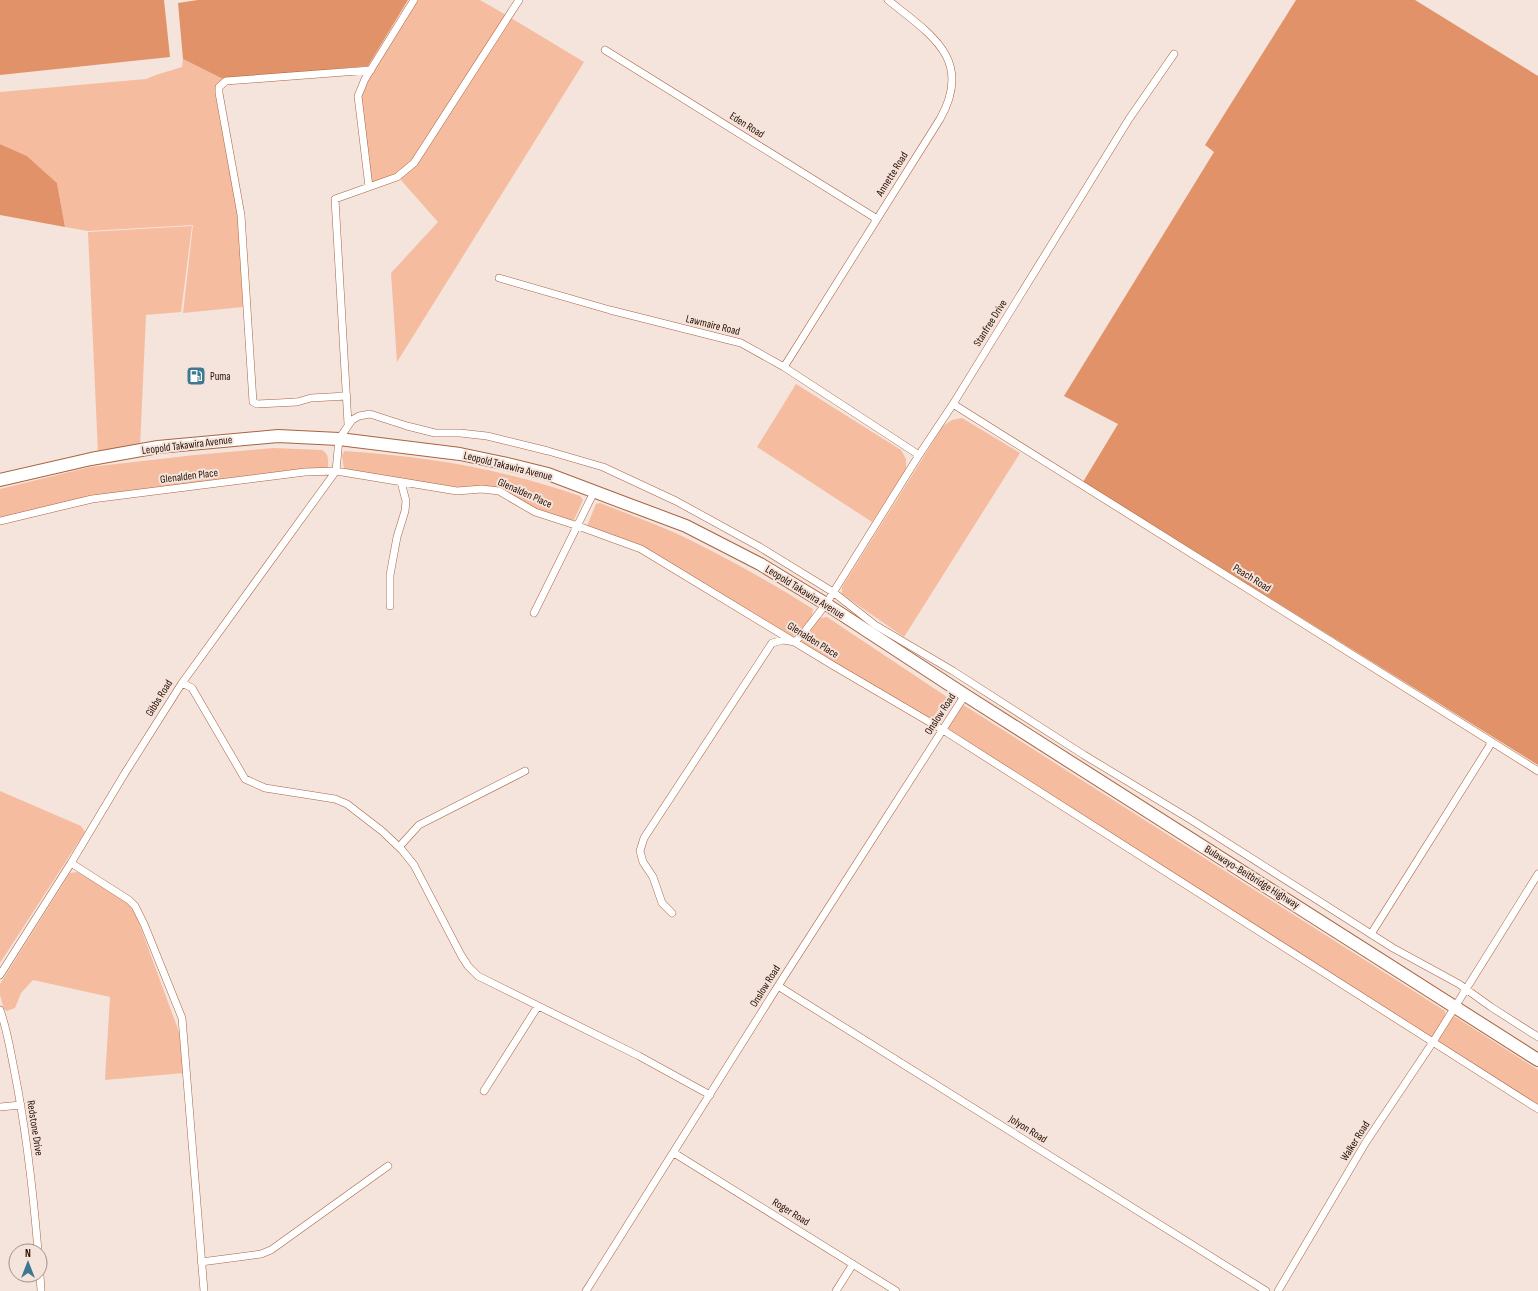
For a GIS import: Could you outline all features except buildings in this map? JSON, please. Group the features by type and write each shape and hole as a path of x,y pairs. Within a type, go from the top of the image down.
{"highway":[{"name":"Leopold Takawira Avenue","path":"0,480 91,459 165,446 278,436 339,439 452,453 503,463 548,474 686,526 760,564 826,604 965,695"},
{"name":"Bulawayo-Beitbridge Highway","path":"965,695 1538,1060"}],"street":[{"path":"369,187 358,96 371,70 414,0"},
{"path":"348,424 335,199 397,177 414,163 519,0"},
{"name":"Annette Road","path":"784,367 940,119 947,106 952,90 952,76 949,59 940,45 888,0"},
{"name":"Eden Road","path":"605,50 877,219"},
{"name":"Stanfree Drive","path":"795,642 826,604 919,455 953,404 1129,119 1174,54"},
{"path":"347,396 311,398 298,402 256,404 253,402 241,215 219,93 220,87 226,81 371,70"},
{"name":"Lawmaire Road","path":"499,278 645,320 730,339 753,348 919,455"},
{"name":"Peach Road","path":"953,404 1538,771"},
{"path":"336,471 339,439 348,424 356,417 370,414 406,426 435,432 487,436 548,451 602,467 676,501 758,546 833,592 875,624 930,656 1084,755 1193,821 1371,934 1466,989 1490,1007 1538,1037"},
{"name":"Glenalden Place","path":"0,521 92,499 305,472 336,471 457,491 482,489 499,491 535,512 641,549 900,706 943,730 1538,1109"},
{"name":"Gibbs Road","path":"0,975 182,683 336,471"},
{"path":"390,606 390,575 406,501 401,482"},
{"path":"534,613 594,492"},
{"path":"672,913 662,903 653,877 643,862 640,851 644,838 772,642 783,640 795,642"},
{"path":"922,667 930,656"},
{"path":"944,682 953,671"},
{"path":"182,683 192,688 245,780 265,788 335,798 347,804 382,831 399,847 414,865 461,955 468,966 478,976 640,1056 710,1095"},
{"name":"Onslow Road","path":"586,1291 778,986 965,695"},
{"path":"1371,934 1492,742"},
{"path":"1066,759 1084,755"},
{"path":"399,847 419,824 525,771"},
{"path":"71,863 132,903 144,924 182,1018 204,1291"},
{"name":"Walker Road","path":"1278,1291 1366,1142 1456,1007 1538,874"},
{"name":"Jolyon Road","path":"778,986 1266,1291"},
{"path":"484,1091 538,1006"},
{"name":"Redstone Drive","path":"0,1010 6,1030 21,1105 31,1175 37,1243"},
{"path":"0,1107 21,1105"},
{"name":"Roger Road","path":"674,1153 896,1291"},
{"path":"202,1262 261,1254 272,1250 388,1166"},
{"path":"836,1291 853,1264"}],"shaded area":[{"path":"0,0 164,0 170,57 0,75"},
{"path":"198,0 408,0 368,66 223,79 183,59 178,3"},
{"path":"418,0 480,0 506,15 411,161 395,175 371,183 361,96 368,80"},
{"path":"1296,0 1415,0 1538,76 1538,765 1083,482 1118,424 1064,396 1214,152 1205,145"},
{"path":"511,18 584,62 397,362 391,273 438,222 400,179"},
{"path":"183,59 223,79 216,86 215,94 238,216 243,307 183,313 193,225 88,231 65,227 57,183 27,156 0,144 0,92 146,79 182,67"},
{"path":"0,144 27,156 57,183 65,227 0,215"},
{"path":"192,226 181,312 146,315 140,447 98,453 88,232"},
{"path":"796,384 901,450 906,459 906,469 872,522 757,447"},
{"path":"962,418 1020,453 904,637 842,594 842,587 943,426 952,420"},
{"path":"273,448 322,450 327,455 328,467 325,470 92,497 0,519 0,489 90,467"},
{"path":"344,451 404,456 464,465 522,478 580,496 583,500 573,522 535,510 511,496 344,469 342,456"},
{"path":"600,503 679,535 753,573 813,609 809,622 803,629 791,637 643,548 587,526 596,504"},
{"path":"827,617 947,697 948,706 938,723 923,716 800,642 820,618"},
{"path":"962,704 1445,1011 1446,1017 1432,1039 946,729"},
{"path":"0,791 81,826 85,832 0,963"},
{"path":"77,872 112,891 128,903 136,915 179,1032 184,1073 105,1080 110,997 33,980 21,993 15,1008 7,1011 4,1009 0,995 0,984 70,873"},
{"path":"1454,1016 1538,1070 1538,1106 1439,1043 1439,1039"}],"place":[{"name":"Puma","path":"196,376"}]}
